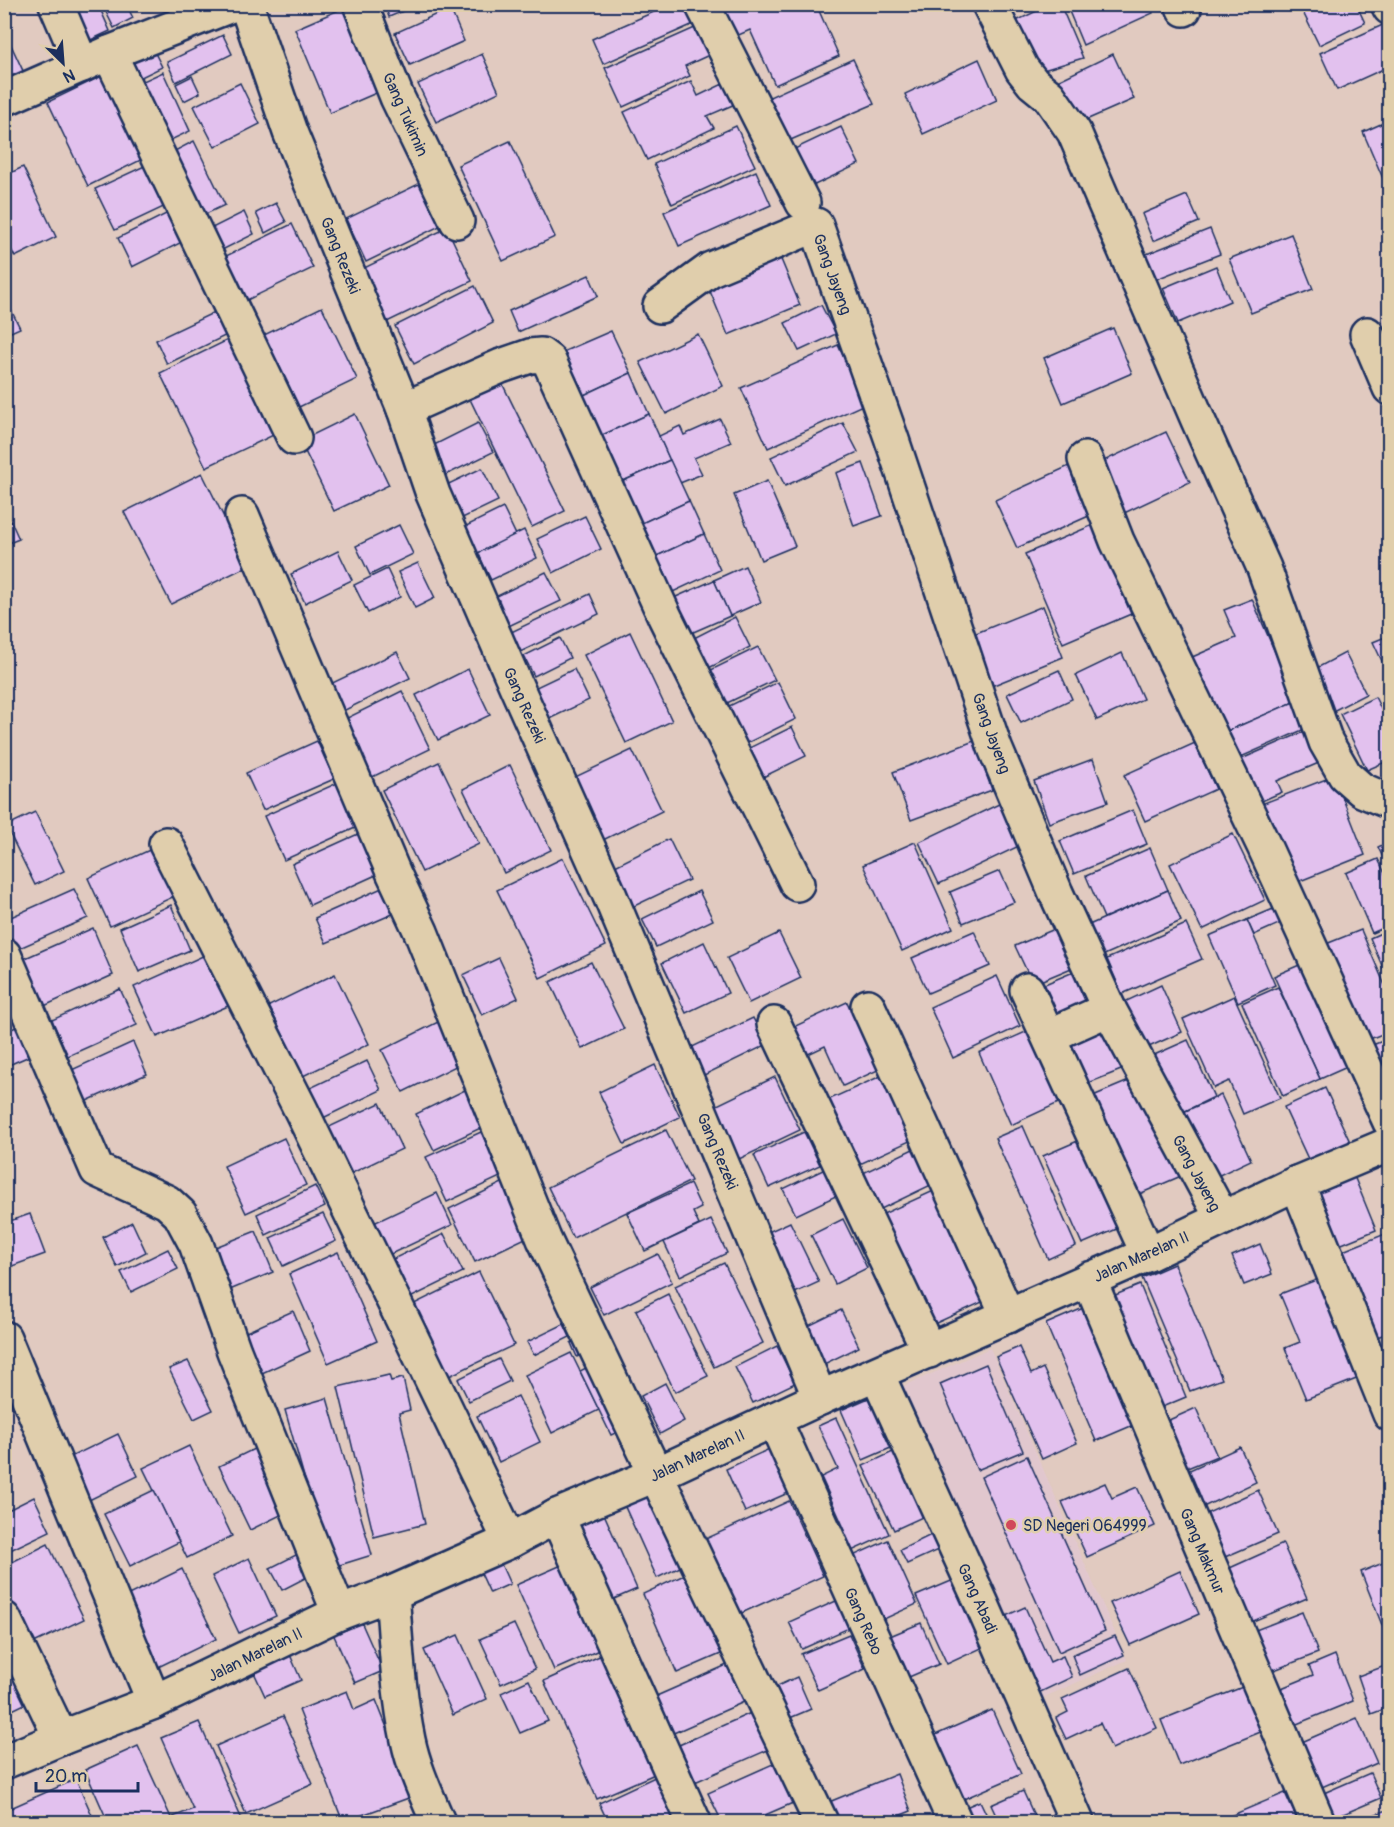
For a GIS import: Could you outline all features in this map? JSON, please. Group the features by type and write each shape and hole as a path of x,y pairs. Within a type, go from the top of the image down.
{"street":[{"path":"56,4 95,59 294,438"},
{"path":"4,99 95,59 234,4"},
{"name":"Gang Rezeki","path":"246,4 290,132 404,409 433,494 610,896 820,1398"},
{"name":"Gang Tukimin","path":"360,4 397,97 457,221"},
{"name":"Gang Jayeng","path":"702,4 809,214 891,437 995,748 1056,893 1109,1009 1222,1218"},
{"path":"988,4 1022,69 1049,96 1074,132 1264,568 1326,742 1345,775 1362,790 1389,802"},
{"path":"660,306 711,269 809,214"},
{"path":"1367,334 1389,388"},
{"path":"404,409 501,366 530,356 541,355 549,362 665,617 797,884"},
{"path":"1085,459 1117,541 1264,846 1389,1122"},
{"path":"242,514 421,932 544,1239 821,1822"},
{"path":"166,844 301,1110 510,1542"},
{"path":"4,955 97,1170 167,1202 180,1214 196,1244 234,1351 339,1613"},
{"path":"1027,990 1148,1254"},
{"path":"868,1006 1008,1316"},
{"path":"1049,1036 1109,1009"},
{"path":"774,1024 935,1359"},
{"name":"Jalan Marelan II","path":"4,1762 154,1702 339,1613 392,1593 510,1542 557,1516 657,1474 820,1398 877,1374 935,1359 1008,1316 1148,1254 1297,1183 1389,1144"},
{"path":"1297,1183 1389,1414"},
{"name":"Gang Makmur","path":"1089,1279 1318,1822"},
{"path":"4,1338 154,1702"},
{"name":"Gang Abadi","path":"877,1374 981,1602 1077,1822"},
{"name":"Gang Rebo","path":"774,1419 955,1822"},
{"path":"557,1516 694,1822"},
{"path":"392,1593 408,1742 438,1822"},
{"path":"4,1619 61,1738"}],"shaded area":[{"name":"SD Negeri 064999","path":"990,1348 1127,1660 1031,1703 895,1390"}],"building":[{"path":"64,4 98,4 110,31 82,44"},
{"path":"102,4 126,4 133,18 114,28"},
{"path":"384,4 420,4 389,17"},
{"path":"672,4 688,4 696,23 603,64 592,39"},
{"path":"732,4 816,4 839,56 775,85 750,30 727,40 715,12"},
{"path":"1051,4 1060,4 1083,58 1040,71 1016,21"},
{"path":"1066,4 1149,4 1153,13 1083,45"},
{"path":"1299,4 1356,4 1365,23 1319,45"},
{"path":"348,6 383,90 330,113 295,29"},
{"path":"450,8 464,41 410,65 395,33"},
{"path":"1385,24 1390,34 1390,66 1337,90 1320,53"},
{"path":"697,27 709,55 685,66 690,76 623,107 605,68"},
{"path":"4,30 24,73 4,82"},
{"path":"223,35 232,54 176,82 167,62"},
{"path":"152,47 162,67 129,83 119,63"},
{"path":"482,54 499,92 436,122 418,84"},
{"path":"1113,54 1134,99 1079,123 1049,85"},
{"path":"853,59 874,104 786,142 763,100"},
{"path":"979,59 997,100 923,134 905,94"},
{"path":"110,72 151,155 88,186 48,102"},
{"path":"163,72 190,131 158,146 130,87"},
{"path":"192,76 200,93 184,101 176,84"},
{"path":"691,81 698,96 725,83 735,104 707,116 714,128 647,160 624,112"},
{"path":"240,83 260,124 215,147 194,106"},
{"path":"1390,120 1390,181 1385,183 1363,132"},
{"path":"736,126 755,166 672,204 654,164"},
{"path":"841,127 859,164 804,190 786,153"},
{"path":"194,141 225,205 195,219 165,156"},
{"path":"510,141 555,237 503,261 458,165"},
{"path":"151,163 170,204 115,230 95,189"},
{"path":"23,167 56,237 15,257 4,235 4,176"},
{"path":"756,171 771,205 679,246 664,212"},
{"path":"425,181 446,223 366,262 346,219"},
{"path":"1187,195 1199,222 1153,241 1142,214"},
{"path":"276,203 286,222 265,233 256,213"},
{"path":"172,211 186,240 132,267 118,238"},
{"path":"244,212 254,234 222,250 212,228"},
{"path":"292,224 313,268 247,300 226,256"},
{"path":"447,228 472,281 387,322 362,269"},
{"path":"1210,229 1220,254 1154,280 1144,255"},
{"path":"1291,234 1313,289 1251,313 1229,259"},
{"path":"775,245 800,305 728,335 703,274"},
{"path":"1216,266 1230,301 1178,323 1163,288"},
{"path":"589,275 598,296 518,332 509,311"},
{"path":"475,286 493,323 414,364 395,326"},
{"path":"4,296 20,328 4,335"},
{"path":"821,305 836,334 799,351 785,323"},
{"path":"322,307 357,379 299,407 264,335"},
{"path":"217,311 229,334 167,364 156,340"},
{"path":"1113,328 1132,373 1063,403 1044,358"},
{"path":"611,331 631,373 571,401 551,357"},
{"path":"698,334 723,386 666,414 640,362"},
{"path":"238,335 284,430 206,467 160,373"},
{"path":"838,345 865,404 768,448 741,388"},
{"path":"631,373 649,414 589,441 571,401"},
{"path":"500,379 565,511 532,527 468,395"},
{"path":"355,414 389,485 334,511 300,441"},
{"path":"649,414 670,460 610,487 589,441"},
{"path":"720,419 731,442 694,458 702,474 680,483 659,436 680,426 684,435"},
{"path":"478,423 493,452 446,475 432,446"},
{"path":"843,423 858,452 785,486 771,457"},
{"path":"1166,432 1190,482 1120,515 1097,464"},
{"path":"670,460 689,501 629,529 610,487"},
{"path":"863,463 882,516 854,526 836,473"},
{"path":"1069,466 1091,515 1017,548 995,500"},
{"path":"482,468 498,501 454,522 438,489"},
{"path":"202,473 248,566 171,604 124,512"},
{"path":"767,481 795,546 761,560 734,495"},
{"path":"689,501 704,534 644,562 629,529"},
{"path":"4,506 19,539 4,545"},
{"path":"503,508 516,535 470,557 458,530"},
{"path":"585,516 601,549 553,573 537,539"},
{"path":"399,525 413,554 370,575 356,546"},
{"path":"1093,525 1131,614 1063,643 1025,554"},
{"path":"524,530 537,558 491,580 478,553"},
{"path":"704,534 720,570 660,598 644,562"},
{"path":"338,551 352,580 305,603 291,574"},
{"path":"418,563 435,598 415,608 398,572"},
{"path":"745,566 761,602 730,616 714,580"},
{"path":"387,569 400,597 368,613 354,585"},
{"path":"546,572 561,601 498,631 485,602"},
{"path":"714,580 730,616 682,637 667,601"},
{"path":"590,594 599,614 514,655 505,635"},
{"path":"1252,599 1296,701 1223,733 1190,658 1236,638 1224,610"},
{"path":"1043,606 1063,657 984,689 964,638"},
{"path":"735,617 750,647 703,671 688,641"},
{"path":"630,632 672,721 626,743 584,655"},
{"path":"1390,635 1390,678 1373,642"},
{"path":"560,638 570,658 534,676 524,656"},
{"path":"758,647 775,680 725,704 709,671"},
{"path":"397,652 410,678 337,714 324,687"},
{"path":"1122,653 1143,699 1097,720 1076,675"},
{"path":"1345,653 1366,694 1331,712 1311,671"},
{"path":"468,669 490,715 438,740 416,695"},
{"path":"574,669 589,700 547,720 532,689"},
{"path":"1059,670 1072,699 1021,723 1007,694"},
{"path":"778,682 796,719 743,745 725,708"},
{"path":"402,691 430,749 366,780 337,723"},
{"path":"1375,697 1390,727 1390,760 1367,770 1340,714"},
{"path":"1296,701 1307,728 1234,760 1223,733"},
{"path":"792,727 806,756 757,780 743,751"},
{"path":"1308,730 1321,762 1277,781 1282,792 1255,804 1237,761"},
{"path":"317,741 334,779 263,810 246,773"},
{"path":"974,741 992,790 911,820 893,772"},
{"path":"1195,743 1216,789 1145,821 1124,775"},
{"path":"632,750 662,811 603,840 573,778"},
{"path":"1093,759 1108,802 1049,823 1034,781"},
{"path":"439,762 479,844 422,872 382,790"},
{"path":"510,765 551,850 504,873 463,789"},
{"path":"1334,776 1365,855 1285,887 1254,807"},
{"path":"344,780 364,824 284,860 264,816"},
{"path":"999,804 1019,846 939,884 919,842"},
{"path":"1133,810 1147,844 1074,874 1060,841"},
{"path":"35,812 64,871 35,885 6,826"},
{"path":"369,829 387,870 310,905 292,864"},
{"path":"1233,834 1265,900 1202,930 1170,864"},
{"path":"669,839 689,880 630,908 611,868"},
{"path":"1390,841 1390,872 1378,847"},
{"path":"915,842 953,928 902,951 863,865"},
{"path":"154,848 175,896 110,926 88,878"},
{"path":"1150,848 1168,890 1104,918 1086,876"},
{"path":"563,858 606,946 540,978 497,890"},
{"path":"1378,859 1390,884 1390,925 1372,933 1346,873"},
{"path":"1000,871 1014,902 963,923 950,892"},
{"path":"384,887 395,913 326,943 315,918"},
{"path":"74,889 88,918 15,950 4,926 4,920"},
{"path":"1168,890 1181,921 1102,956 1089,925"},
{"path":"699,891 713,920 656,947 642,919"},
{"path":"171,905 190,950 139,972 120,928"},
{"path":"1283,905 1290,919 1254,935 1247,920"},
{"path":"1247,920 1275,985 1238,1002 1209,936"},
{"path":"1186,924 1202,959 1122,994 1107,959"},
{"path":"1064,925 1081,964 1033,984 1015,946"},
{"path":"93,928 113,975 42,1007 21,960"},
{"path":"1390,929 1390,984 1370,938"},
{"path":"1361,930 1390,997 1390,1031 1362,1042 1321,946"},
{"path":"974,931 990,966 928,993 912,958"},
{"path":"779,933 801,978 749,1003 727,958"},
{"path":"704,942 728,993 686,1013 662,963"},
{"path":"205,955 228,1006 157,1037 134,987"},
{"path":"499,958 518,998 482,1015 463,975"},
{"path":"1311,960 1356,1063 1320,1079 1274,976"},
{"path":"591,962 624,1029 582,1049 550,982"},
{"path":"1083,968 1098,1004 1048,1025 1033,989"},
{"path":"335,974 369,1044 303,1076 269,1006"},
{"path":"997,976 1020,1026 953,1058 930,1007"},
{"path":"4,982 23,1012 4,1020"},
{"path":"1161,985 1182,1032 1140,1051 1120,1004"},
{"path":"1278,987 1320,1079 1283,1096 1242,1003"},
{"path":"120,989 137,1025 68,1056 52,1020"},
{"path":"1234,996 1280,1098 1243,1114 1229,1081 1214,1088 1183,1019"},
{"path":"847,1002 878,1070 843,1086 825,1046 802,1057 789,1029"},
{"path":"753,1018 766,1045 702,1076 688,1049"},
{"path":"442,1020 462,1063 403,1092 382,1050"},
{"path":"21,1025 34,1054 4,1067 4,1032"},
{"path":"1114,1027 1131,1066 1086,1084 1066,1038 1086,1030 1089,1037"},
{"path":"1030,1030 1063,1101 1011,1125 979,1053"},
{"path":"1390,1038 1390,1107 1365,1048"},
{"path":"1188,1040 1214,1097 1179,1114 1152,1056"},
{"path":"133,1042 147,1074 80,1104 65,1073"},
{"path":"367,1061 381,1090 321,1119 306,1090"},
{"path":"655,1065 680,1117 624,1144 599,1092"},
{"path":"883,1075 912,1140 849,1169 819,1104"},
{"path":"775,1077 800,1130 739,1159 713,1107"},
{"path":"1136,1078 1181,1176 1137,1195 1093,1096"},
{"path":"1325,1088 1350,1142 1309,1161 1284,1107"},
{"path":"467,1089 485,1126 434,1150 416,1114"},
{"path":"1221,1095 1251,1160 1209,1180 1179,1114"},
{"path":"380,1103 402,1149 350,1174 327,1128"},
{"path":"1023,1126 1076,1246 1048,1259 995,1138"},
{"path":"666,1130 691,1181 573,1238 548,1187"},
{"path":"481,1132 490,1151 502,1146 513,1171 447,1202 426,1157"},
{"path":"804,1132 820,1165 769,1188 754,1155"},
{"path":"1087,1137 1126,1225 1082,1244 1043,1156"},
{"path":"284,1138 306,1185 246,1213 224,1166"},
{"path":"913,1149 931,1185 881,1209 863,1173"},
{"path":"825,1169 838,1195 796,1215 783,1189"},
{"path":"1352,1171 1376,1230 1332,1248 1307,1189"},
{"path":"508,1180 534,1234 475,1262 449,1209"},
{"path":"690,1184 701,1208 693,1212 699,1225 645,1251 627,1213"},
{"path":"315,1186 325,1207 266,1235 257,1214"},
{"path":"938,1189 989,1299 934,1324 883,1214"},
{"path":"437,1193 452,1225 376,1261 361,1229"},
{"path":"30,1214 45,1254 4,1269 4,1223"},
{"path":"323,1214 336,1241 283,1266 270,1238"},
{"path":"843,1219 867,1268 835,1284 811,1235"},
{"path":"711,1220 727,1253 680,1276 664,1242"},
{"path":"132,1222 146,1252 117,1267 103,1237"},
{"path":"790,1222 819,1282 786,1297 757,1237"},
{"path":"256,1231 273,1272 225,1292 208,1250"},
{"path":"1390,1232 1390,1332 1367,1341 1333,1255"},
{"path":"444,1234 463,1272 406,1300 387,1262"},
{"path":"1260,1244 1272,1274 1244,1285 1232,1256"},
{"path":"168,1249 178,1269 131,1292 121,1272"},
{"path":"338,1252 377,1341 328,1363 289,1274"},
{"path":"658,1254 672,1282 604,1315 590,1287"},
{"path":"724,1263 763,1343 714,1367 675,1286"},
{"path":"1174,1264 1222,1379 1190,1391 1142,1278"},
{"path":"479,1272 514,1345 441,1380 406,1308"},
{"path":"1324,1277 1364,1376 1306,1399 1285,1348 1300,1342 1280,1294"},
{"path":"1140,1285 1186,1397 1150,1412 1103,1300"},
{"path":"668,1294 708,1376 675,1392 636,1310"},
{"path":"1088,1306 1138,1423 1096,1441 1046,1324"},
{"path":"841,1310 859,1347 816,1368 798,1331"},
{"path":"293,1311 310,1351 262,1373 244,1333"},
{"path":"564,1324 570,1337 534,1355 527,1342"},
{"path":"583,1337 590,1350 577,1357 571,1343"},
{"path":"777,1346 795,1383 753,1403 735,1367"},
{"path":"1019,1347 1031,1374 1043,1368 1077,1443 1042,1459 996,1357"},
{"path":"1390,1347 1390,1392 1373,1354"},
{"path":"571,1353 599,1410 552,1433 525,1375"},
{"path":"499,1359 510,1381 469,1401 458,1379"},
{"path":"188,1361 213,1410 194,1419 169,1369"},
{"path":"598,1362 629,1427 611,1435 580,1371"},
{"path":"986,1364 1023,1451 977,1470 940,1384"},
{"path":"389,1375 391,1381 403,1378 410,1410 399,1413 425,1524 374,1537 338,1387"},
{"path":"665,1383 684,1421 660,1434 641,1396"},
{"path":"518,1396 540,1442 499,1462 477,1416"},
{"path":"871,1397 893,1447 863,1460 841,1410"},
{"path":"327,1398 372,1555 330,1568 285,1410"},
{"path":"1196,1408 1217,1456 1180,1471 1160,1424"},
{"path":"836,1418 889,1534 845,1554 835,1534 845,1530 821,1477 838,1469 818,1426"},
{"path":"118,1434 138,1476 81,1504 60,1462"},
{"path":"778,1445 797,1489 745,1512 726,1469"},
{"path":"189,1446 232,1536 187,1558 143,1468"},
{"path":"258,1447 289,1511 250,1530 219,1466"},
{"path":"1240,1447 1256,1482 1199,1509 1183,1473"},
{"path":"897,1450 927,1515 894,1530 863,1466"},
{"path":"1027,1456 1105,1631 1059,1652 981,1477"},
{"path":"656,1482 691,1562 657,1578 621,1498"},
{"path":"1105,1483 1112,1498 1137,1487 1155,1526 1087,1557 1062,1502"},
{"path":"154,1490 179,1542 130,1566 104,1514"},
{"path":"1258,1490 1278,1534 1218,1560 1199,1517"},
{"path":"34,1497 50,1531 4,1553 4,1512"},
{"path":"789,1501 823,1576 735,1616 701,1541"},
{"path":"601,1507 637,1589 607,1602 570,1521"},
{"path":"931,1535 938,1550 907,1564 900,1550"},
{"path":"888,1540 917,1604 873,1624 844,1560"},
{"path":"48,1544 84,1619 32,1644 4,1589 4,1566"},
{"path":"1283,1544 1307,1598 1244,1625 1221,1572"},
{"path":"304,1551 315,1573 282,1590 270,1568"},
{"path":"249,1558 276,1616 239,1633 212,1576"},
{"path":"1390,1560 1390,1633 1386,1635 1361,1572"},
{"path":"571,1561 608,1646 554,1670 516,1585"},
{"path":"500,1562 510,1584 490,1593 480,1571"},
{"path":"182,1569 216,1639 152,1670 118,1600"},
{"path":"695,1570 730,1650 677,1673 643,1594"},
{"path":"1180,1571 1199,1614 1130,1645 1110,1603"},
{"path":"956,1579 986,1646 947,1664 916,1596"},
{"path":"836,1601 849,1628 802,1649 789,1622"},
{"path":"1025,1607 1050,1662 1063,1656 1072,1677 1032,1696 997,1620"},
{"path":"1302,1612 1318,1653 1264,1674 1248,1633"},
{"path":"359,1617 383,1671 355,1683 331,1629"},
{"path":"921,1623 939,1664 909,1677 890,1636"},
{"path":"514,1624 535,1669 501,1684 480,1639"},
{"path":"849,1634 865,1669 818,1690 801,1654"},
{"path":"458,1635 487,1699 453,1715 424,1650"},
{"path":"1115,1636 1124,1655 1080,1675 1072,1655"},
{"path":"4,1644 31,1701 4,1714"},
{"path":"288,1650 301,1680 265,1696 251,1666"},
{"path":"604,1654 657,1773 597,1799 544,1681"},
{"path":"1335,1655 1353,1701 1287,1728 1272,1692 1313,1675 1309,1666"},
{"path":"736,1661 753,1698 669,1735 652,1698"},
{"path":"1390,1664 1390,1707 1371,1714 1358,1676"},
{"path":"1129,1668 1157,1728 1112,1749 1100,1723 1066,1739 1056,1718 1068,1712 1062,1699"},
{"path":"797,1677 811,1709 778,1723 764,1692"},
{"path":"529,1680 548,1721 520,1733 501,1693"},
{"path":"1245,1686 1263,1731 1179,1765 1161,1720"},
{"path":"347,1691 354,1710 376,1700 414,1796 343,1822 299,1710"},
{"path":"762,1708 779,1745 695,1782 679,1745"},
{"path":"992,1710 1021,1774 959,1801 931,1737"},
{"path":"283,1716 313,1784 246,1814 216,1746"},
{"path":"1357,1718 1377,1763 1315,1790 1295,1745"},
{"path":"199,1722 243,1822 176,1822 173,1817 193,1809 161,1738"},
{"path":"138,1746 173,1822 108,1822 85,1770"},
{"path":"784,1759 802,1799 749,1822 722,1822 708,1793"},
{"path":"1370,1773 1381,1798 1327,1821 1317,1796"},
{"path":"897,1774 911,1811 884,1822 823,1822 817,1807"},
{"path":"657,1776 678,1822 608,1822 599,1803"},
{"path":"76,1779 95,1822 4,1822 4,1811"},
{"path":"1023,1791 1037,1822 999,1822 991,1805"},
{"path":"1285,1793 1298,1822 1216,1822"},
{"path":"980,1801 990,1822 959,1822 954,1812"},
{"path":"1390,1809 1390,1822 1354,1822"}],"place":[{"name":"SD Negeri 064999","path":"1011,1525"}]}
